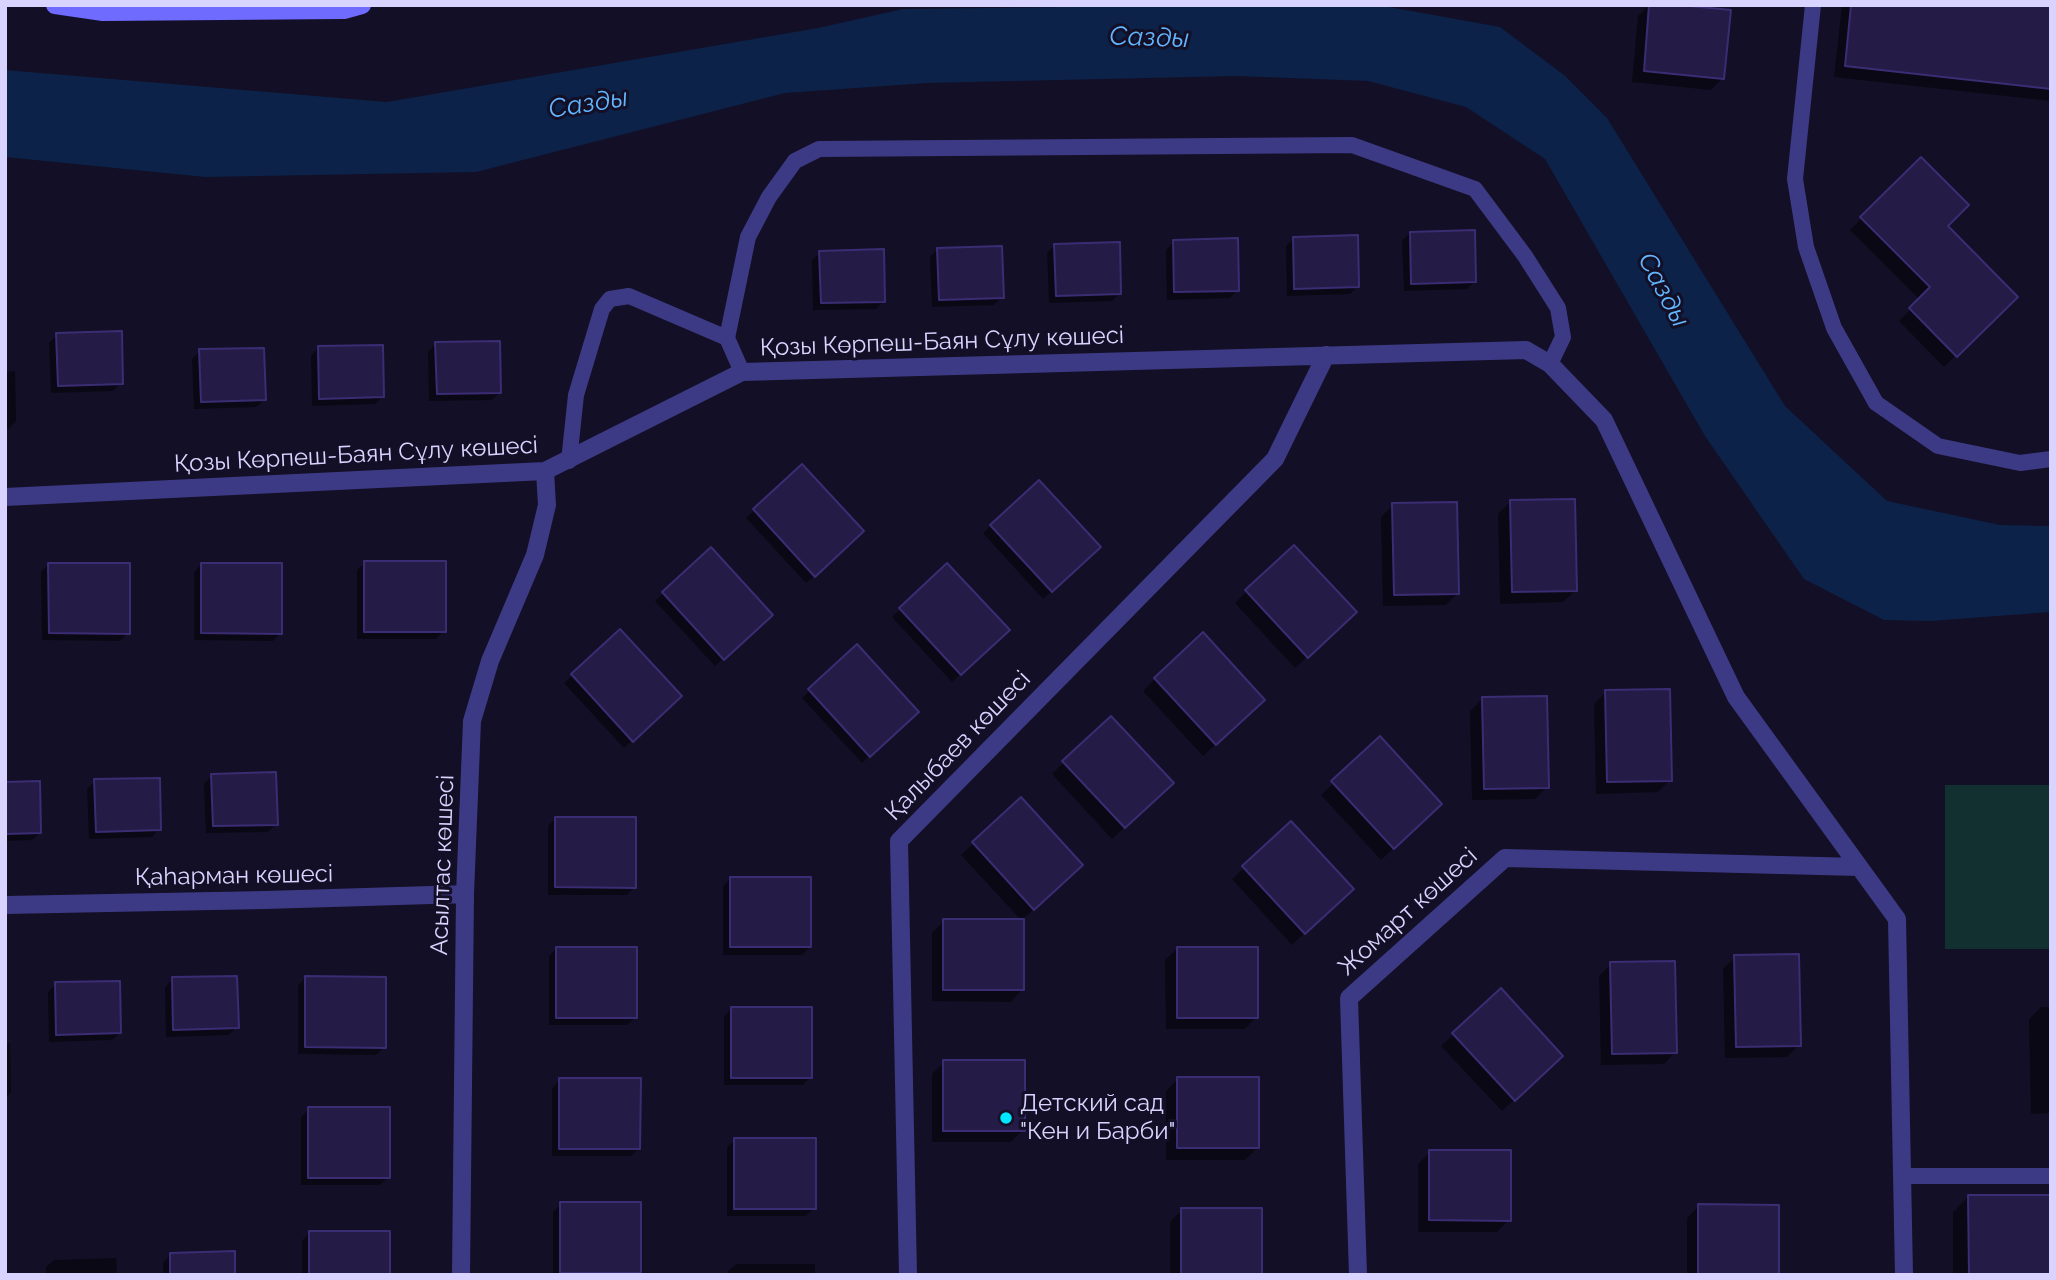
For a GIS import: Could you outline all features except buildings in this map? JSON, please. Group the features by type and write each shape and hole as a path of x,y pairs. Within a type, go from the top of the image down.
{"street":[{"path":"55,5 103,12 344,10 362,5"},
{"name":"Қозы Көрпеш-Баян Сұлу көшесі","path":"5,498 545,471 742,372 1526,350 1550,364"},
{"name":"Қалыбаев көшесі","path":"908,1275 899,841 1275,459 1326,355"},
{"path":"1550,364 1604,420 1736,697 1897,919 1904,1275"},
{"name":"Асылтас көшесі","path":"461,1275 465,894 472,721 490,661 535,555 547,505 545,471"},
{"name":"Жомарт көшесі","path":"1358,1275 1349,998 1505,858 1859,867"},
{"name":"Қаһарман көшесі","path":"5,905 465,894"}],"lane":[{"path":"1813,5 1795,179 1806,247 1834,328 1876,403 1938,446 2020,463 2051,459"},
{"path":"742,372 727,338 748,237 769,197 795,161 819,149 1352,145 1475,189 1525,256 1558,308 1563,337 1550,364"},
{"path":"569,461 576,395 602,309 610,299 629,296 727,338"},
{"path":"1902,1176 2051,1175"}],"green space":[{"path":"1945,785 2051,785 2051,949 1945,949"}],"water":[{"name":"Сазды","path":"1378,5 1500,27 1564,75 1607,118 1785,406 1887,501 2000,525 2051,526 2051,612 1930,621 1884,620 1804,579 1705,436 1545,159 1466,107 1368,81 1236,76 927,83 785,93 476,172 205,177 5,157 5,70 387,102 818,28 903,9"}],"place":[{"name":"Детский сад \"Кен и Барби\"","path":"1006,1118"}]}
